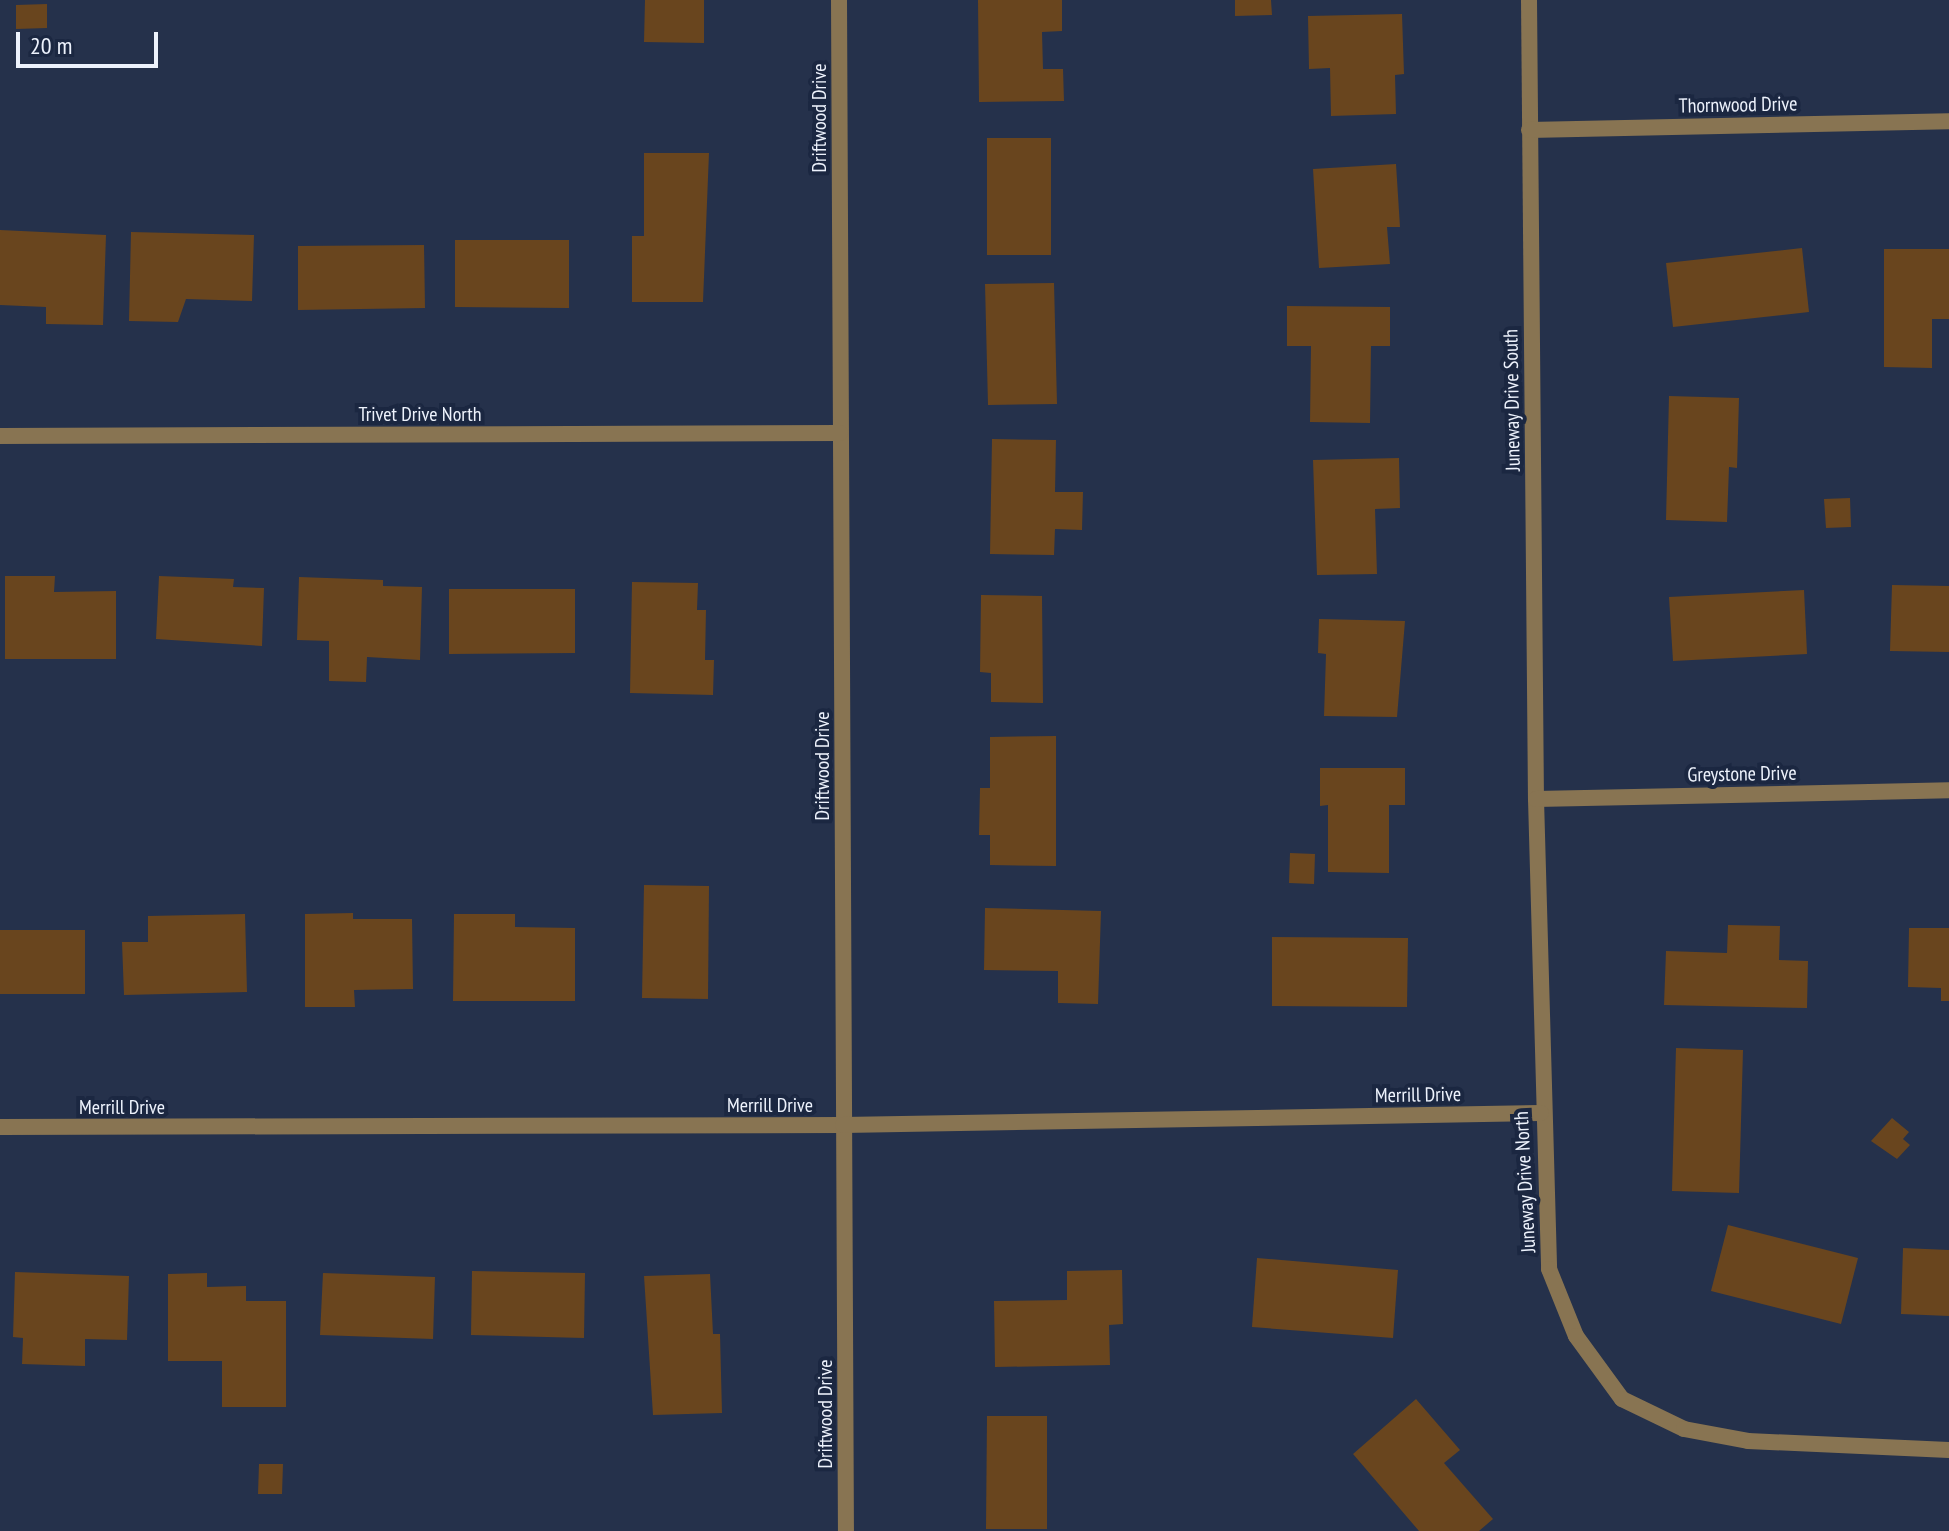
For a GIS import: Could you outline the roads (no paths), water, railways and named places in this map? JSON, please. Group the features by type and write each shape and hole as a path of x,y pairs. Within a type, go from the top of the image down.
{"street":[{"name":"Driftwood Drive","path":"839,0 846,1531"},
{"name":"Juneway Drive South","path":"1529,0 1536,799"},
{"name":"Thornwood Drive","path":"1529,130 1949,121"},
{"name":"Trivet Drive North","path":"0,436 840,433"},
{"name":"Greystone Drive","path":"1536,799 1949,790"},
{"name":"Juneway Drive North","path":"1536,799 1541,1113 1549,1269 1576,1336 1622,1399 1684,1429 1748,1441 1949,1450"},
{"name":"Merrill Drive","path":"0,1127 843,1125 1541,1113"}]}
